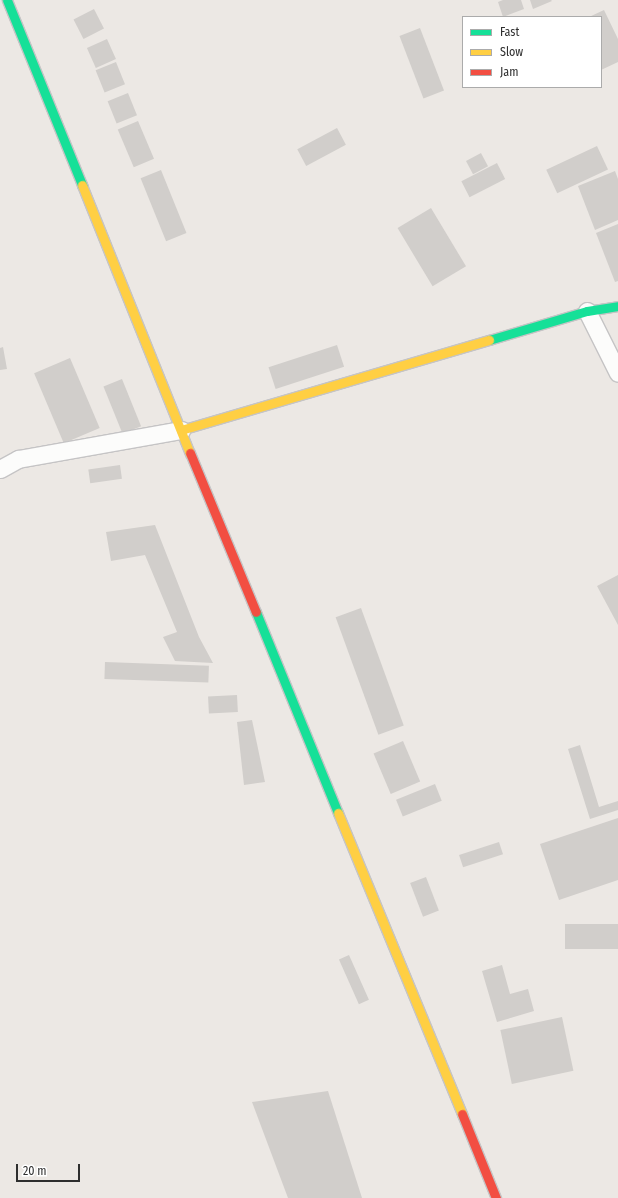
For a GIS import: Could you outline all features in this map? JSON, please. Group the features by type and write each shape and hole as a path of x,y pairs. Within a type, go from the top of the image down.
{"main road":[{"path":"7,0 181,430 496,1198"},
{"path":"181,430 587,311 618,306"}],"street":[{"path":"587,311 618,373"},
{"path":"0,469 18,459 181,430"}],"building":[{"path":"503,0 521,0 524,9 503,16 498,2"},
{"path":"530,0 551,0 552,1 533,9"},
{"path":"94,9 104,29 83,39 74,19"},
{"path":"604,10 618,39 618,62 602,70 602,16 591,16"},
{"path":"420,28 444,91 423,98 399,36"},
{"path":"107,39 116,59 96,68 87,48"},
{"path":"116,62 125,84 105,92 96,70"},
{"path":"128,93 137,115 117,123 108,101"},
{"path":"138,121 154,159 134,167 118,130"},
{"path":"337,128 346,145 306,166 297,149"},
{"path":"597,146 608,170 557,193 546,170"},
{"path":"481,153 488,166 473,174 466,161"},
{"path":"497,163 505,179 470,197 461,181"},
{"path":"161,170 186,233 166,241 141,178"},
{"path":"615,171 618,179 618,220 595,230 578,186"},
{"path":"431,208 466,266 433,286 398,228"},
{"path":"618,224 618,281 615,282 596,233"},
{"path":"337,345 344,367 276,389 269,367"},
{"path":"3,347 7,369 0,370 0,348"},
{"path":"70,358 100,428 64,443 34,373"},
{"path":"122,379 141,426 123,434 103,386"},
{"path":"120,465 122,479 90,483 88,469"},
{"path":"155,525 199,637 213,663 175,661 163,637 177,632 145,555 111,561 106,532"},
{"path":"618,575 618,625 597,586"},
{"path":"361,608 404,725 378,735 336,617"},
{"path":"105,662 209,666 208,683 104,679"},
{"path":"237,695 238,712 209,713 208,697"},
{"path":"252,720 265,782 244,785 237,722"},
{"path":"403,741 420,782 391,794 374,754"},
{"path":"580,745 599,807 618,801 618,810 590,819 568,749"},
{"path":"435,784 442,801 403,816 396,800"},
{"path":"618,818 618,880 559,900 540,844"},
{"path":"499,842 503,854 463,867 459,855"},
{"path":"426,877 439,911 423,917 410,883"},
{"path":"565,924 618,924 618,949 565,949"},
{"path":"349,955 369,1000 359,1004 339,959"},
{"path":"502,965 510,994 528,989 534,1011 497,1022 482,971"},
{"path":"562,1017 573,1071 512,1084 500,1030"},
{"path":"328,1091 362,1198 288,1198 252,1102"}],"traffic: fast":[{"path":"7,0 82,185"},
{"path":"489,340 587,311 618,306"},
{"path":"256,612 338,813"}],"traffic: slow":[{"path":"82,185 190,453"},
{"path":"181,430 489,340"},
{"path":"338,813 462,1114"}],"traffic: jam":[{"path":"190,453 256,612"},
{"path":"462,1114 496,1198"}]}
